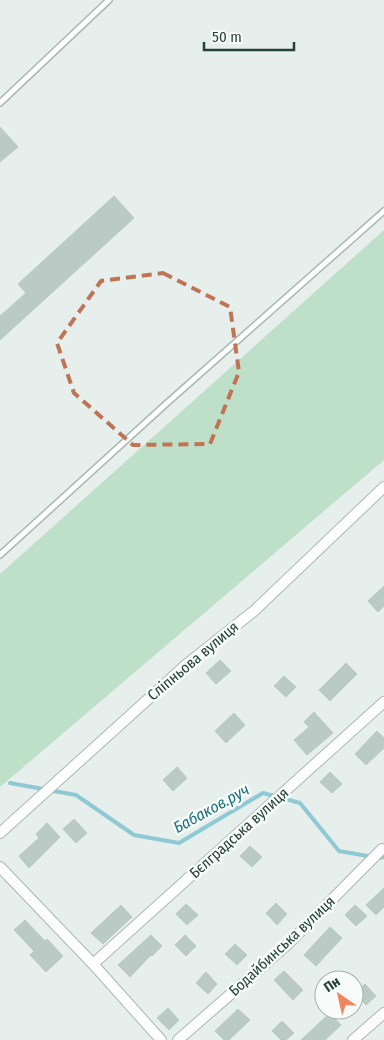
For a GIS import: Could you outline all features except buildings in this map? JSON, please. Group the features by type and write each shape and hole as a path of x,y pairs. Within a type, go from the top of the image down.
{"street":[{"name":"Сліпньова вулиця","path":"0,833 180,671 254,611 384,487"},
{"name":"Бєлградська вулиця","path":"93,964 384,702"},
{"name":"Бодайбинська вулиця","path":"178,1040 288,944 382,848"},
{"path":"0,867 93,964 161,1040"},
{"path":"353,1040 384,1012"}],"lane":[{"path":"0,103 108,0"},
{"path":"0,554 384,211"}],"highlighted area":[{"path":"163,273 230,307 239,372 210,444 133,445 74,393 57,343 101,281"}],"green space":[{"path":"384,230 384,460 0,787 0,574"}],"waterway":[{"name":"Бабаков.руч","path":"10,783 76,795 134,835 179,843 263,793 300,803 339,851 379,858 384,857"}]}
